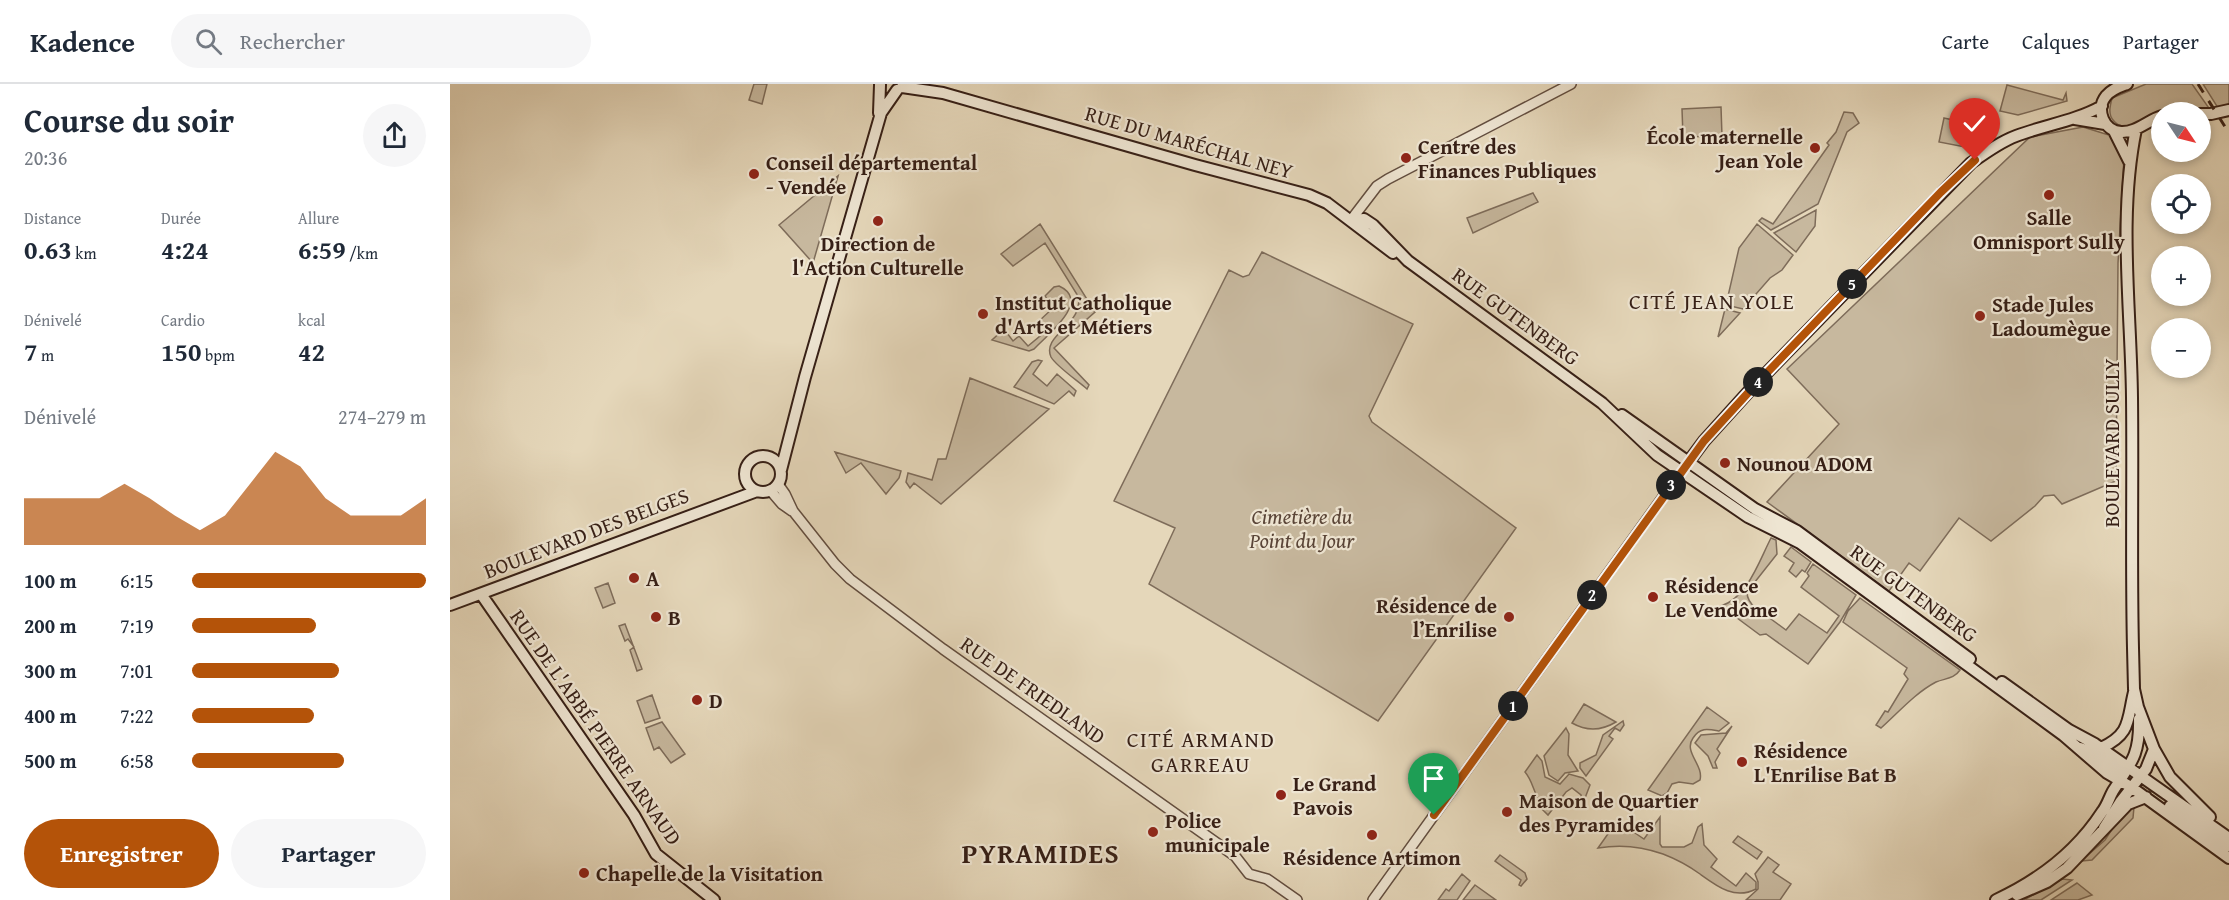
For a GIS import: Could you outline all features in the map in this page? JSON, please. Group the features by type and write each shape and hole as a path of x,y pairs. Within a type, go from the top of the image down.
{"main road":[{"name":"RUE DU MARÉCHAL NEY","path":"921,84 943,93 1309,195 1327,203 1351,220"},
{"path":"1684,467 1751,389 1971,162 2010,138 2075,119 2102,106 2114,87 2127,84"},
{"name":"RUE DU MARÉCHAL NEY","path":"879,85 886,90 901,87 943,93"},
{"path":"879,85 879,120"},
{"path":"746,473 749,484 758,490 774,487 781,470 879,120 884,106 901,87"},
{"name":"BOULEVARD SULLY","path":"2102,106 2102,115 2129,161"},
{"path":"2211,112 2229,110"},
{"path":"2075,119 2126,132 2151,122"},
{"name":"BOULEVARD SULLY","path":"2136,129 2129,161 2127,214 2132,397 2131,515 2134,688 2138,707 2154,749 2178,786 2202,811 2229,832"},
{"name":"RUE GUTENBERG","path":"1351,220 1369,237 1408,261 1623,416 1748,517 1800,543 2074,746 2096,754 2136,781"},
{"name":"RUE GUTENBERG","path":"1602,403 1645,445 1684,467 1706,472 1755,509 1797,531 2050,716 2102,748 2125,774"},
{"path":"736,498 748,465 755,458 769,457 774,454 789,439"},
{"path":"769,457 777,462 781,470"},
{"name":"BOULEVARD DES BELGES","path":"450,605 758,490"},
{"name":"RUE DE L'ABBÉ PIERRE ARNAUD","path":"481,594 634,815 656,854 714,900"},
{"name":"BOULEVARD SULLY","path":"2102,748 2117,740 2125,731 2134,688"},
{"name":"BOULEVARD SULLY","path":"1997,899 2062,860 2077,845 2104,810 2136,756 2139,738 2138,707"},
{"path":"2104,828 2150,760 2154,749"},
{"path":"2136,781 2146,797 2229,858"},
{"path":"2136,781 2229,838"},
{"path":"2136,781 2229,846"},
{"path":"1997,899 2020,894 2054,877 2067,868 2128,804 2146,797"}],"street":[{"path":"1351,220 1377,186 1388,179 1570,84"},
{"path":"1373,900 1684,467"},
{"name":"RUE DE FRIEDLAND","path":"774,487 782,504 793,511 843,571 894,613 1235,856 1249,874 1267,879 1297,900"}],"green space":[{"path":"754,84 767,84 762,104 749,100"},
{"path":"2146,84 2192,84 2205,102 2151,102 2151,117 2124,126 2118,125 2110,115 2112,98"},
{"path":"2203,84 2229,84 2229,105 2218,108"},
{"path":"2007,85 2063,100 2066,93 2067,101 2018,115 2000,111"},
{"path":"1721,107 1722,136 1683,137 1682,109"},
{"path":"1844,112 1853,113 1859,123 1847,132 1818,204 1771,230 1759,221 1762,218 1773,224 1829,145 1827,143 1836,132"},
{"path":"1944,118 1989,128 1965,147 1939,142"},
{"name":"Stade Jules Ladoumègue","path":"2083,127 2125,140 2118,263 2116,481 2062,504 2054,495 2044,496 1991,541 1959,518 1920,571 1909,563 1889,591 1767,502 1839,424 1787,369 2030,137"},
{"path":"838,176 813,263 779,225"},
{"path":"1533,193 1538,202 1473,233 1467,218"},
{"path":"1816,210 1815,226 1796,252 1774,233"},
{"path":"1040,224 1095,312 1054,348 1089,385 1087,389 1051,357 1052,342 1075,314 1078,296 1045,243 1013,266 1001,254"},
{"path":"1757,224 1793,255 1782,270 1770,278 1743,309 1726,305 1739,248"},
{"name":"Cimetière du Point du Jour","path":"1262,252 1413,324 1369,416 1372,422 1516,528 1378,721 1149,584 1175,528 1114,501 1229,270 1243,277 1249,275"},
{"path":"1059,286 1068,292 1071,300 1069,309 1064,318 1034,349 1029,351 992,340 1004,329 1013,341 1019,336 1028,346 1046,331 1039,321 1053,308 1045,296 1054,287"},
{"path":"1725,309 1740,313 1718,337"},
{"path":"1042,361 1033,374 1047,386 1057,374 1076,391 1074,396 1069,391 1054,404 1014,387 1032,362"},
{"path":"970,378 1049,409 941,504 914,483 910,488 906,482 908,473 932,480 938,459 946,459"},
{"path":"835,452 901,471 899,478 886,494 861,463 846,473"},
{"path":"1771,538 1776,540 1777,554 1747,592 1752,605 1764,613 1773,614 1771,619 1786,630 1799,614 1827,633 1839,616 1801,587 1809,576 1807,573 1813,564 1856,595 1840,622 1808,664 1766,634 1760,635 1721,606 1739,595 1746,587"},
{"path":"1791,547 1811,562 1805,572 1802,570 1796,577 1789,571 1794,563 1784,556"},
{"path":"608,583 615,603 603,608 595,588"},
{"path":"1860,598 1960,670 1952,677 1936,682 1921,692 1881,728 1876,725 1885,711 1888,712 1908,679 1904,674 1907,668 1843,622 1848,611"},
{"path":"625,624 633,646 628,639 625,641 619,626"},
{"path":"634,647 642,669 637,671 630,650"},
{"path":"652,695 660,718 645,723 637,701"},
{"path":"1584,704 1616,722 1594,729 1572,723"},
{"path":"1707,707 1729,723 1719,731 1701,730 1693,738 1690,748 1699,769 1700,780 1693,784 1679,782 1672,784 1667,793 1662,796 1648,790"},
{"path":"1623,721 1624,725 1620,731 1615,728 1609,736 1613,739 1586,776 1580,768 1580,763 1596,755 1603,735"},
{"path":"662,722 685,754 671,763 659,747 654,750 646,728"},
{"path":"1732,726 1717,749 1720,753 1715,762 1717,768 1713,768 1708,756 1695,743 1701,735 1726,733"},
{"path":"1566,728 1569,734 1568,755 1578,771 1565,773 1558,781 1549,775 1544,756"},
{"path":"1537,755 1542,761 1545,777 1560,784 1569,774 1583,778 1590,785 1582,806 1581,795 1572,788 1566,792 1548,815 1536,803 1539,800 1525,772"},
{"path":"2131,807 2134,807 2133,818 2092,860 2081,861 2105,840 2118,820"},
{"path":"1660,817 1662,847 1684,847 1692,843 1698,827 1702,824 1704,845 1717,859 1711,867 1736,886 1746,873 1756,882 1756,889 1734,893 1713,883 1678,860 1647,849 1631,846 1598,848 1617,821 1644,839"},
{"path":"1738,836 1762,852 1757,859 1733,842"},
{"path":"1500,855 1525,873 1527,879 1521,886 1519,885 1521,880 1495,861"},
{"path":"1768,857 1779,865 1773,872 1791,884 1780,900 1746,900 1758,889 1755,874"},
{"path":"1462,874 1470,881 1457,900 1438,900 1446,889 1449,891"},
{"path":"2062,879 2072,880 2041,900 2024,900"},
{"path":"2077,883 2092,895 2078,900 2051,900"},
{"path":"1475,885 1496,900 1463,900"}],"railway":[{"path":"2198,84 2229,133"}],"place":[{"name":"École maternelle Jean Yole","path":"1815,148"},
{"name":"Centre des Finances Publiques","path":"1406,158"},
{"name":"Conseil départemental - Vendée","path":"754,174"},
{"name":"Salle Omnisport Sully","path":"2049,195"},
{"name":"Direction de l'Action Culturelle","path":"878,221"},
{"name":"Institut Catholique d'Arts et Métiers","path":"983,314"},
{"name":"Stade Jules Ladoumègue","path":"1980,316"},
{"name":"Nounou ADOM","path":"1725,463"},
{"name":"A","path":"634,578"},
{"name":"Résidence Le Vendôme","path":"1653,597"},
{"name":"B","path":"656,617"},
{"name":"Résidence de l’Enrilise","path":"1509,617"},
{"name":"D","path":"697,700"},
{"name":"Résidence L'Enrilise Bat B","path":"1742,762"},
{"name":"Le Grand Pavois","path":"1281,795"},
{"name":"Maison de Quartier des Pyramides","path":"1507,812"},
{"name":"Police municipale","path":"1153,832"},
{"name":"Résidence Artimon","path":"1372,835"},
{"name":"Chapelle de la Visitation","path":"584,873"}],"district":[{"name":"CITÉ JEAN YOLE","path":"1712,301"},
{"name":"CITÉ ARMAND GARREAU","path":"1201,752"},
{"name":"PYRAMIDES","path":"1041,853"}],"route":[{"path":"1434,815 1704,441 1751,389 1962,170 1975,160"}]}
